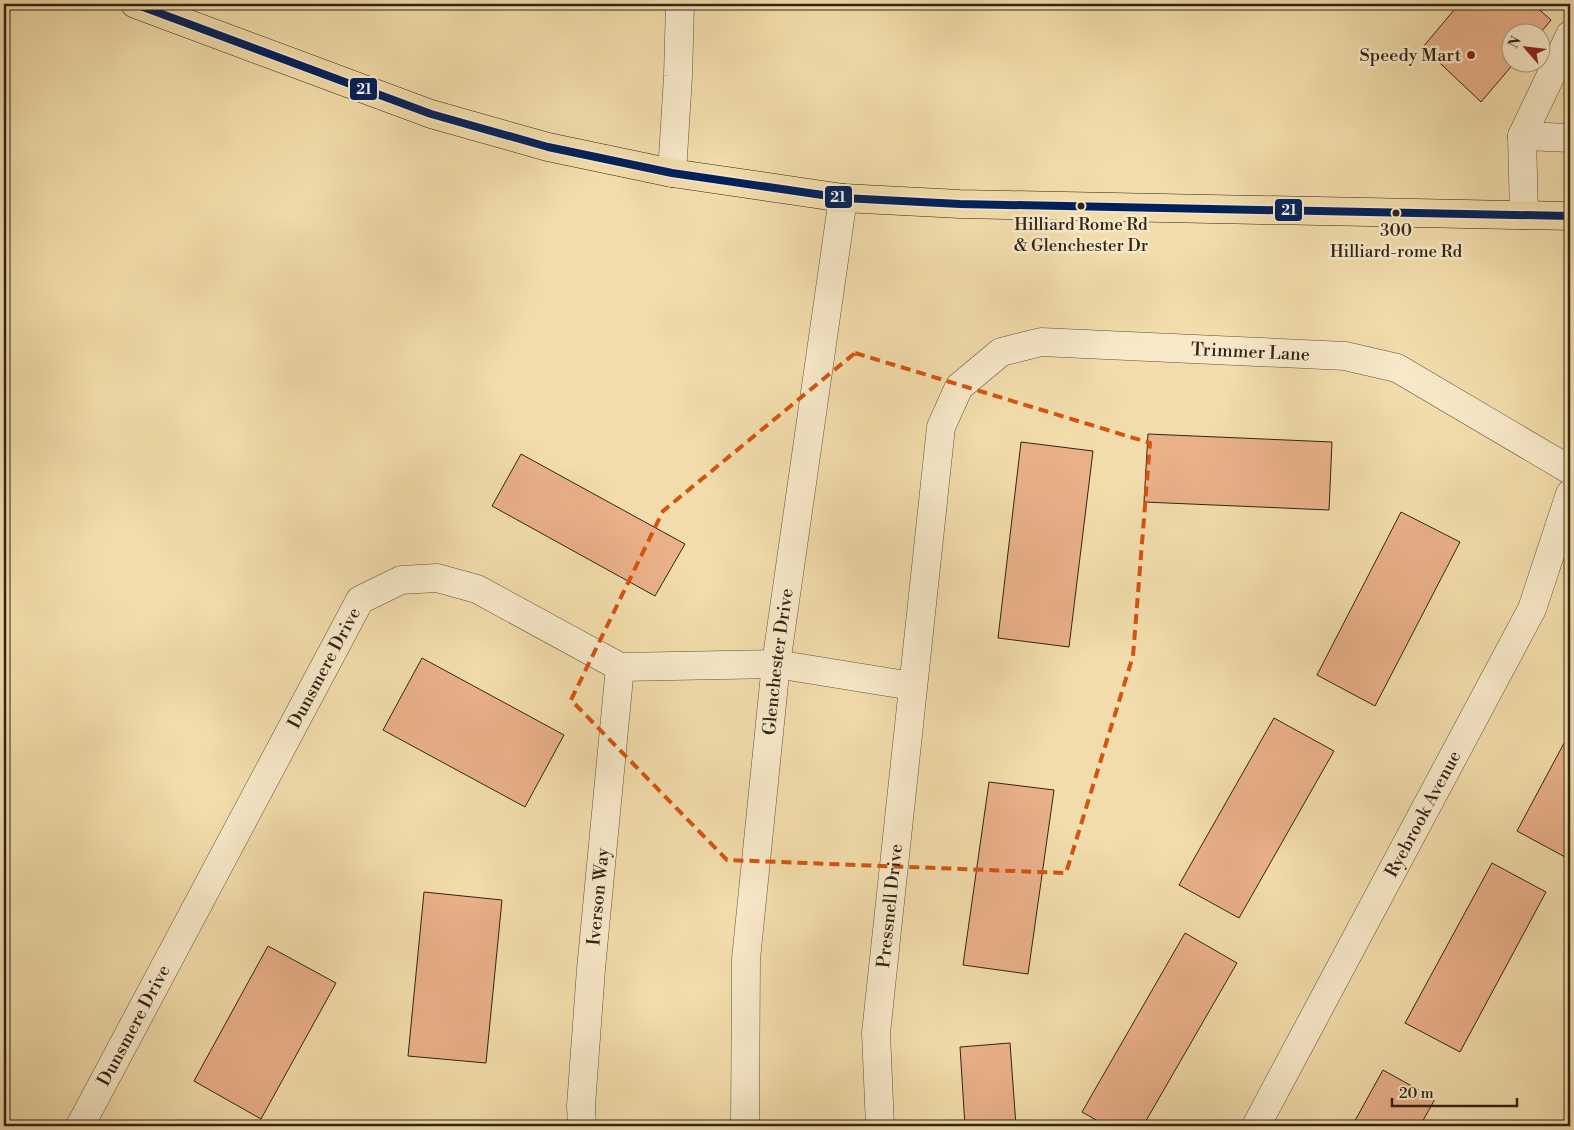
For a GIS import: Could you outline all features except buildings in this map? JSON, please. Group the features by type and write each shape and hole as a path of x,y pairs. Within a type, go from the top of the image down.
{"main road":[{"path":"135,4 430,114 548,146 672,173 843,198 970,205 1570,216"}],"street":[{"path":"672,173 680,4"},
{"path":"1524,215 1522,136 1570,35"},
{"path":"1522,136 1570,138"},
{"name":"Glenchester Drive","path":"745,1126 746,959 776,664 843,198"},
{"name":"Trimmer Lane","path":"941,427 959,388 1001,352 1041,342 1345,356 1397,368 1570,470"},
{"name":"Pressnell Drive","path":"880,1126 876,1033 941,427"},
{"name":"Ryebrook Avenue","path":"1256,1126 1532,609 1570,494"},
{"name":"Dunsmere Drive","path":"80,1126 360,600 401,580 437,578 477,589 620,667 776,664"},
{"path":"776,664 912,686"},
{"name":"Iverson Way","path":"582,1126 581,1106 590,969 620,667"}],"highlighted area":[{"path":"855,353 1150,443 1133,656 1066,873 727,860 571,700 663,511"}],"transit line":[{"name":"21","path":"135,4 431,114 548,147 672,173 843,198 960,204 1570,216"}],"place":[{"name":"Speedy Mart","path":"1471,55"},
{"name":"Hilliard Rome Rd & Glenchester Dr","path":"1081,206"},
{"name":"300 Hilliard-rome Rd","path":"1396,213"}]}
